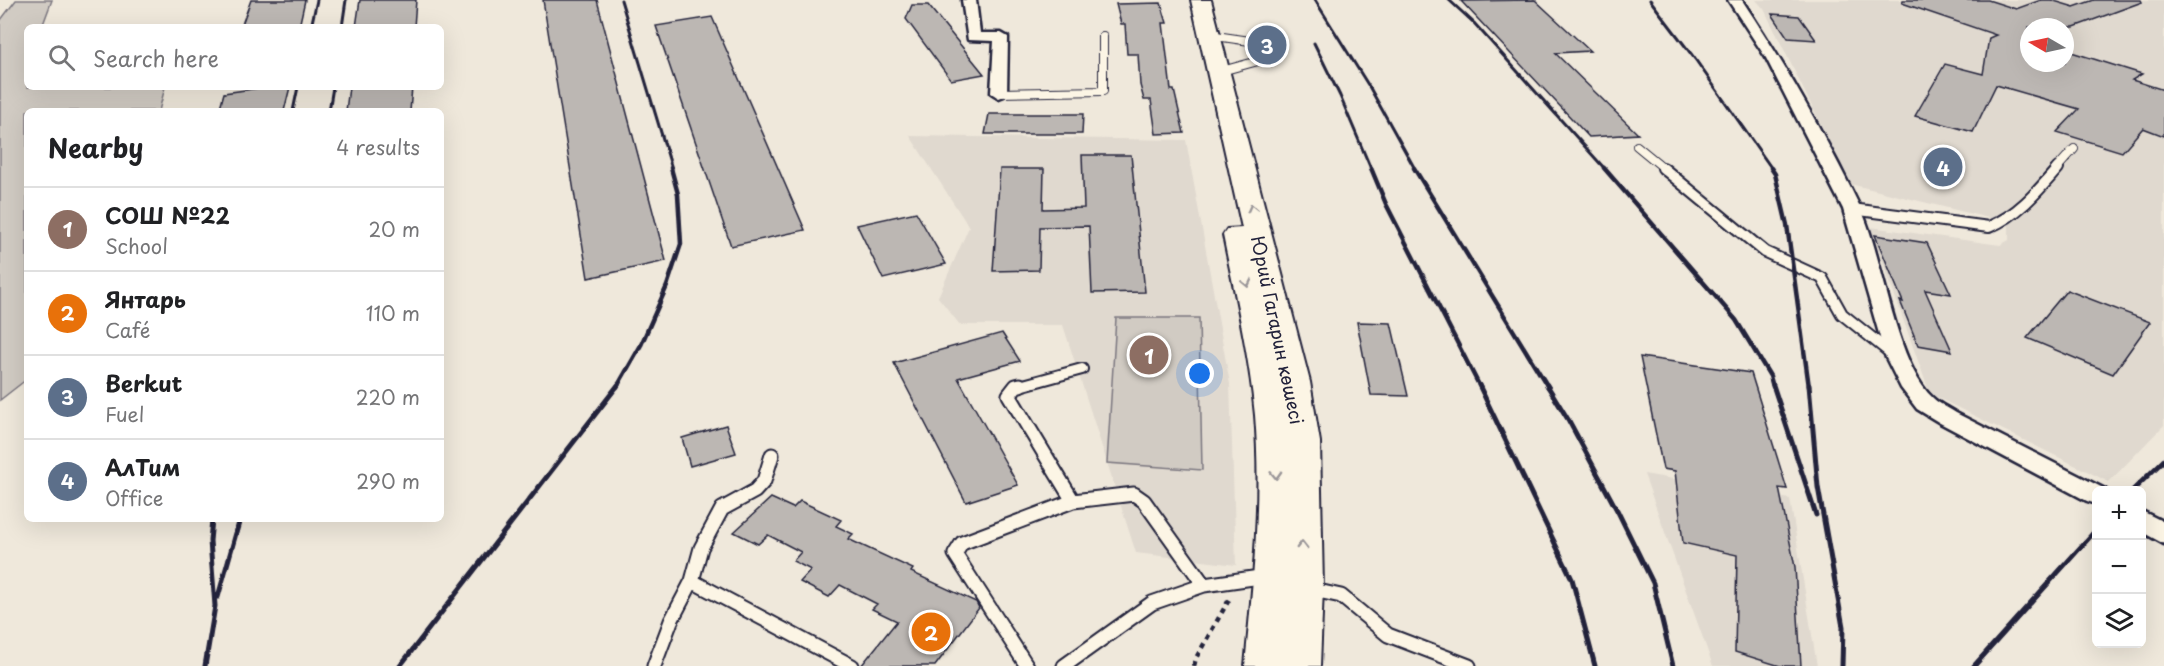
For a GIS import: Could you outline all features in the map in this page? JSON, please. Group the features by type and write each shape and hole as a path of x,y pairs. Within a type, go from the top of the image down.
{"main road":[{"name":"Юрий Гагарин көшесі","path":"1185,0 1262,351 1274,440 1277,505 1266,666"},
{"name":"Юрий Гагарин көшесі","path":"1201,0 1293,382 1302,442 1303,587 1299,666"}],"street":[{"path":"969,0 973,37 1001,37 999,93"},
{"path":"1735,0 1773,58 1852,209 1897,358 1912,388 1924,404 1948,418 2092,492"},
{"path":"2146,523 2164,534"}],"lane":[{"path":"1209,35 1250,41 1258,61 1218,72"},
{"path":"999,93 1103,92 1103,36"},
{"path":"1636,146 1765,252 1822,278 1842,314 1897,358"},
{"path":"1852,209 1989,226 1998,224 2012,215 2074,149"},
{"path":"1073,501 1009,395 1016,386 1082,369"},
{"path":"654,666 671,621 692,581 700,548 722,509 755,491 764,481 772,455"},
{"path":"1027,666 955,554 962,543 1073,501 1134,494 1144,501 1204,585"},
{"path":"1064,666 1152,603 1204,585 1254,576 1273,576"},
{"path":"692,581 852,666"},
{"path":"1303,587 1341,596 1388,635 1468,666"}],"shaded area":[{"path":"16,0 52,0 43,24 24,24 24,90 164,90 160,108 24,108 24,381 0,400 0,21"},
{"path":"1756,0 2164,0 2164,425 2109,482 1930,394 1870,227 2000,245 2009,240 2009,223 1850,184 1764,9"},
{"path":"910,136 1186,140 1230,384 1236,565 1136,553 1063,325 960,325 938,297 969,227"},
{"path":"1116,318 1199,318 1202,470 1107,463"},
{"path":"1644,474 1790,499 1817,666 1713,666"}],"building":[{"path":"251,0 305,0 300,24 242,24"},
{"path":"360,0 416,0 414,24 356,24"},
{"path":"543,0 597,0 666,261 588,278"},
{"path":"1535,0 1590,51 1555,53 1638,134 1589,137 1461,1"},
{"path":"1903,0 1988,0 2016,9 2041,0 2051,0 2074,7 2094,0 2141,0 2142,2 2074,27 2074,18 2020,18 2020,72 2074,72 2074,53 2142,74 2132,80 2164,90 2164,136 2143,128 2122,152 2057,132 2079,109 1996,85 1973,132 1915,116 1945,64 1983,74 1989,38 1996,35 1902,3"},
{"path":"1161,3 1167,23 1163,23 1171,90 1174,90 1184,133 1156,134 1151,100 1144,100 1140,85 1138,54 1127,54 1125,24 1121,24 1116,4"},
{"path":"912,5 928,5 984,74 951,80 906,19"},
{"path":"1772,14 1799,16 1816,40 1788,38"},
{"path":"712,17 805,230 731,246 656,26"},
{"path":"245,90 289,90 285,108 220,108 224,93"},
{"path":"349,90 412,90 410,108 346,108"},
{"path":"989,114 1083,114 1082,134 985,134"},
{"path":"1082,155 1131,155 1145,292 1092,293 1089,226 1040,227 1039,270 993,271 1000,169 1044,169 1043,209 1084,208"},
{"path":"916,212 946,264 883,279 857,225"},
{"path":"1875,235 1927,243 1951,294 1925,290 1952,351 1918,345"},
{"path":"2067,290 2150,322 2113,374 2027,338"},
{"path":"1357,322 1391,323 1408,396 1371,395"},
{"path":"1002,333 1020,361 958,378 1018,485 966,502 894,363"},
{"path":"1640,357 1751,373 1787,489 1779,488 1795,567 1801,666 1780,666 1735,652 1737,555 1683,543 1675,471 1663,469"},
{"path":"726,425 736,453 690,466 682,438"},
{"path":"771,498 793,508 800,501 841,520 836,526 853,534 848,539 976,602 979,608 935,666 861,666 897,621 872,609 877,604 840,585 829,597 800,582 811,570 793,561 801,552 768,535 758,544 734,532"}],"railway":[{"path":"312,24 317,0"},
{"path":"342,24 346,0"},
{"path":"621,0 672,169"},
{"path":"1315,0 1370,88 1415,169"},
{"path":"1449,0 1474,23 1605,169"},
{"path":"1650,0 1695,59 1772,169"},
{"path":"1314,43 1340,96 1371,169"},
{"path":"294,108 297,90"},
{"path":"330,108 332,90"},
{"path":"617,387 641,345 667,286 681,244 678,194 671,168"},
{"path":"1371,168 1386,204 1479,386"},
{"path":"1414,168 1548,387"},
{"path":"1604,168 1736,320 1770,376 1773,387"},
{"path":"1771,168 1775,174 1787,225 1809,387"},
{"path":"400,666 618,385"},
{"path":"1547,385 1618,512 1653,583 1673,666"},
{"path":"1773,385 1816,515"},
{"path":"1809,385 1818,487 1843,627 1842,666"},
{"path":"1479,386 1572,579 1595,666"},
{"path":"2137,486 2164,460"},
{"path":"205,666 215,606 210,541 212,522"},
{"path":"218,597 239,522"},
{"path":"1974,666 2092,534"}],"place":[{"name":"Berkut","path":"1267,45"},
{"name":"АлТим","path":"1943,167"},
{"name":"СОШ №22","path":"1149,355"},
{"name":"Янтарь","path":"931,632"}]}
